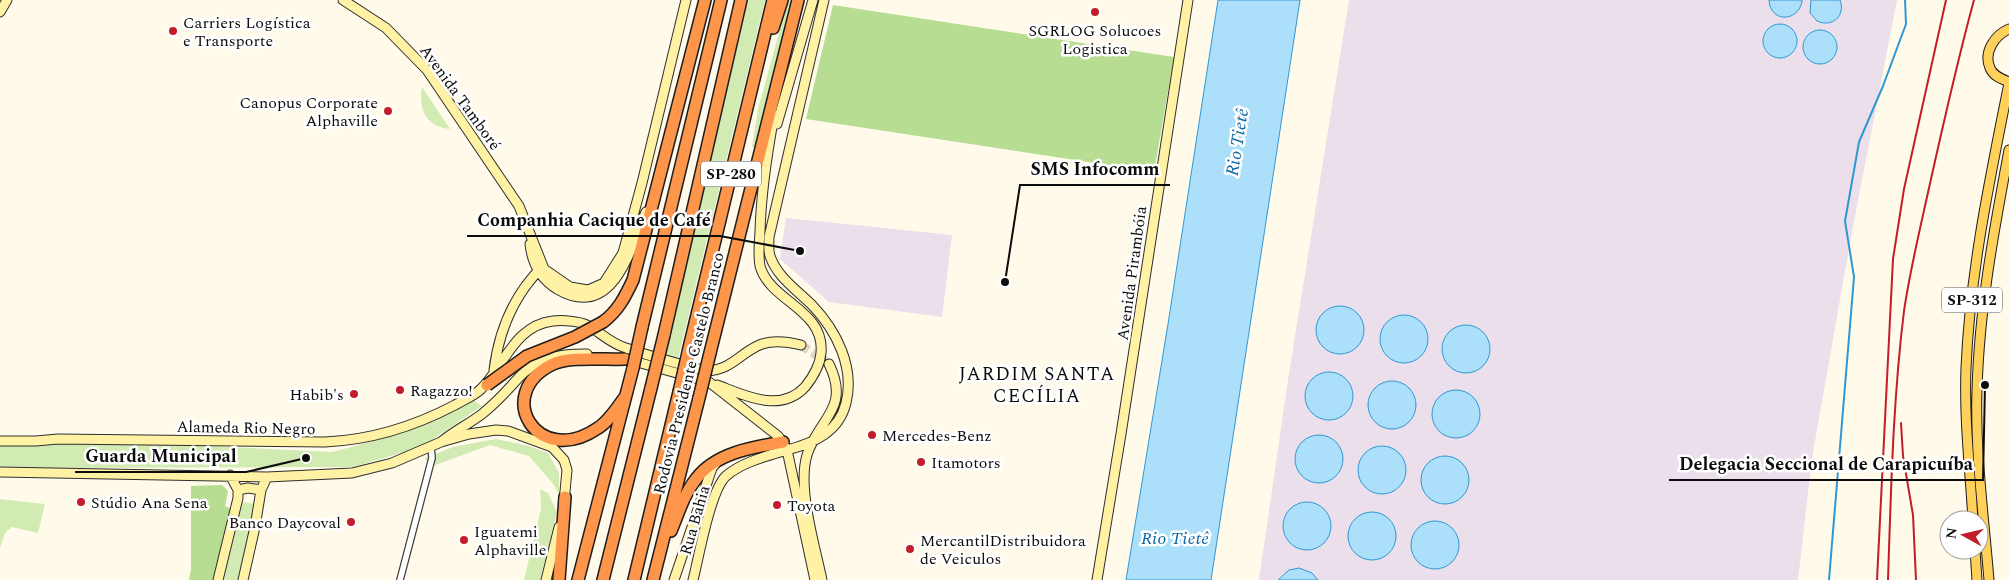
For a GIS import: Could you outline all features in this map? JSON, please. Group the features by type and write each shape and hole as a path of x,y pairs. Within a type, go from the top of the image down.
{"highway":[{"path":"484,387 527,356 580,335 603,322 614,314 626,296 633,280 705,0"},
{"path":"578,580 626,392 721,0"},
{"name":"Rodovia Presidente Castelo Branco","path":"603,580 664,335 741,0"},
{"name":"Rodovia Presidente Castelo Branco","path":"634,580 773,0"},
{"path":"747,108 782,0"},
{"name":"Rodovia Presidente Castelo Branco","path":"653,580 798,0"},
{"path":"625,359 573,360 554,364 532,379 524,405 526,416 530,426 539,433 549,438 570,440 581,437 598,428 612,414 626,392"},
{"path":"658,560 689,490 705,469 718,460 758,447 785,446"},
{"path":"559,580 565,497"}],"main road":[{"path":"0,11 7,0"},
{"name":"Avenida Tamboré","path":"343,0 386,28 427,70 518,206 540,269"},
{"path":"540,269 570,287 588,290 604,283 623,253 686,0"},
{"path":"766,166 813,0"},
{"name":"Rua Bahia","path":"693,580 714,500 721,482 738,469 785,446 812,442 825,435 836,425 844,410 848,390 845,362 839,345 828,325 812,305 782,276 769,254 769,237 824,0"},
{"name":"Avenida Pirambóia","path":"1097,580 1122,434 1188,0"},
{"path":"2009,28 1993,41 1989,58 1990,68 1994,74 2009,83"},
{"path":"441,442 482,414 523,372 542,360 565,353 625,359 709,382 760,401 776,400 793,395 803,389 812,378 820,358 820,336 811,321 771,284 761,267 759,255 760,221 766,166 786,48"},
{"name":"SP-312","path":"1972,510 1966,415 1966,366 1980,229 2009,83"},
{"name":"SP-312","path":"1989,580 1977,392 1989,261 2009,150"},
{"path":"540,269 552,286 567,294 588,296 602,292 613,282 627,260 655,193"},
{"path":"494,372 500,336 510,310 520,293 540,269"},
{"path":"484,387 511,347 523,335 538,325 552,321 571,321 586,325 624,348 706,371 718,371 727,367 750,350 768,342 801,345"},
{"path":"822,580 807,503 804,473 812,442 826,422 835,404 837,384 829,364"},
{"path":"709,382 785,446 815,580"},
{"name":"Alameda Rio Negro","path":"0,440 36,441 58,439 268,443 345,441 377,435 409,425 448,409 484,387"},
{"path":"0,472 267,477 366,471 400,461 441,442 483,431 508,431 552,447 564,460 567,470 565,497 546,580"},
{"path":"674,580 712,468 718,460"},
{"path":"791,470 804,473"},
{"path":"218,580 237,506 238,490 230,475"},
{"path":"243,580 261,490 267,477"},
{"path":"238,490 248,488 261,490"},
{"path":"1976,560 1977,580"}],"street":[{"path":"400,580 432,458 430,447"}],"shaded area":[{"path":"1349,0 1897,0 1853,226 1812,458 1798,580 1259,580 1288,380"},
{"path":"786,218 952,235 942,317 829,302 780,259"}],"green space":[{"path":"748,0 765,0 678,359 664,357"},
{"path":"788,0 795,0 756,148 752,147 758,109"},
{"path":"833,5 1174,57 1154,172 806,119"},
{"path":"422,87 450,129 435,125 426,115 421,103"},
{"path":"473,400 482,406 421,447 353,467 0,468 0,441 40,438 332,452 404,430"},
{"path":"496,439 529,446 548,453 559,473 559,494 554,485 529,456 490,445 430,467 425,458 453,447"},
{"path":"222,485 228,491 225,506 232,509 214,580 189,580 191,569 191,486"},
{"path":"540,489 548,493 557,512 540,580 524,580 541,509"},
{"path":"0,499 45,504 38,533 12,527 5,533 0,548"},
{"path":"242,503 257,505 240,580 223,580"}],"water":[{"name":"Rio Tietê","path":"1218,0 1300,0 1211,580 1126,580 1168,324"},
{"path":"1769,0 1802,0 1802,2 1795,14 1784,17 1774,13 1770,7"},
{"path":"1811,0 1840,0 1841,11 1839,16 1828,23 1817,21 1810,13"},
{"path":"1780,24 1792,29 1797,41 1792,53 1780,58 1768,53 1763,41 1768,29"},
{"path":"1820,30 1832,35 1837,47 1832,59 1820,64 1808,59 1803,47 1808,35"},
{"path":"1340,306 1349,308 1357,313 1362,321 1364,330 1362,339 1357,347 1349,352 1340,354 1331,352 1323,347 1318,339 1316,330 1318,321 1323,313 1331,308"},
{"path":"1404,315 1413,317 1421,322 1426,330 1428,339 1426,348 1421,356 1413,361 1404,363 1395,361 1387,356 1382,348 1380,339 1382,330 1387,322 1395,317"},
{"path":"1466,325 1475,327 1483,332 1488,340 1490,349 1488,358 1483,366 1475,371 1466,373 1457,371 1449,366 1444,358 1442,349 1444,340 1449,332 1457,327"},
{"path":"1329,372 1338,374 1346,379 1351,387 1353,396 1351,405 1346,413 1338,418 1329,420 1320,418 1312,413 1307,405 1305,396 1307,387 1312,379 1320,374"},
{"path":"1392,381 1401,383 1409,388 1414,396 1416,405 1414,414 1409,422 1401,427 1392,429 1383,427 1375,422 1370,414 1368,405 1370,396 1375,388 1383,383"},
{"path":"1456,390 1465,392 1473,397 1478,405 1480,414 1478,423 1473,431 1465,436 1456,438 1447,436 1439,431 1434,423 1432,414 1434,405 1439,397 1447,392"},
{"path":"1319,435 1328,437 1336,442 1341,450 1343,459 1341,468 1336,476 1328,481 1319,483 1310,481 1302,476 1297,468 1295,459 1297,450 1302,442 1310,437"},
{"path":"1382,446 1391,448 1399,453 1404,461 1406,470 1404,479 1399,487 1391,492 1382,494 1373,492 1365,487 1360,479 1358,470 1360,461 1365,453 1373,448"},
{"path":"1445,456 1454,458 1462,463 1467,471 1469,480 1467,489 1462,497 1454,502 1445,504 1436,502 1428,497 1423,489 1421,480 1423,471 1428,463 1436,458"},
{"path":"1307,502 1316,504 1324,509 1329,517 1331,526 1329,535 1324,543 1316,548 1307,550 1298,548 1290,543 1285,535 1283,526 1285,517 1290,509 1298,504"},
{"path":"1372,512 1381,514 1389,519 1394,527 1396,536 1394,545 1389,553 1381,558 1372,560 1363,558 1355,553 1350,545 1348,536 1350,527 1355,519 1363,514"},
{"path":"1435,521 1444,523 1452,528 1457,536 1459,545 1457,554 1452,562 1444,567 1435,569 1426,567 1418,562 1413,554 1411,545 1413,536 1418,528 1426,523"},
{"path":"1299,568 1312,573 1318,580 1278,580 1289,570"}],"waterway":[{"path":"1829,580 1854,277 1845,221 1859,142 1883,86 1906,24 1905,0"}],"tunnel":[{"path":"801,345 829,364"}],"railway":[{"path":"1877,580 1893,259 1904,189 1946,0"},
{"path":"1888,580 1895,411 1904,311 1915,250 1974,0"},
{"path":"1901,423 1903,456 1913,515 1916,580"}],"place":[{"name":"SGRLOG Solucoes Logistica","path":"1095,12"},
{"name":"Carriers Logística e Transporte","path":"173,31"},
{"name":"Canopus Corporate Alphaville","path":"388,111"},
{"name":"Companhia Cacique de Café","path":"800,251"},
{"name":"SMS Infocomm","path":"1005,282"},
{"name":"Delegacia Seccional de Carapicuíba","path":"1985,385"},
{"name":"Ragazzo!","path":"400,390"},
{"name":"Habib's","path":"354,394"},
{"name":"Mercedes-Benz","path":"872,435"},
{"name":"Guarda Municipal","path":"306,458"},
{"name":"Itamotors","path":"921,462"},
{"name":"Stúdio Ana Sena","path":"81,502"},
{"name":"Toyota","path":"777,505"},
{"name":"Banco Daycoval","path":"351,522"},
{"name":"Iguatemi Alphaville","path":"464,540"},
{"name":"MercantilDistribuidora de Veiculos","path":"910,549"}],"district":[{"name":"JARDIM SANTA CECÍLIA","path":"1037,384"}]}
